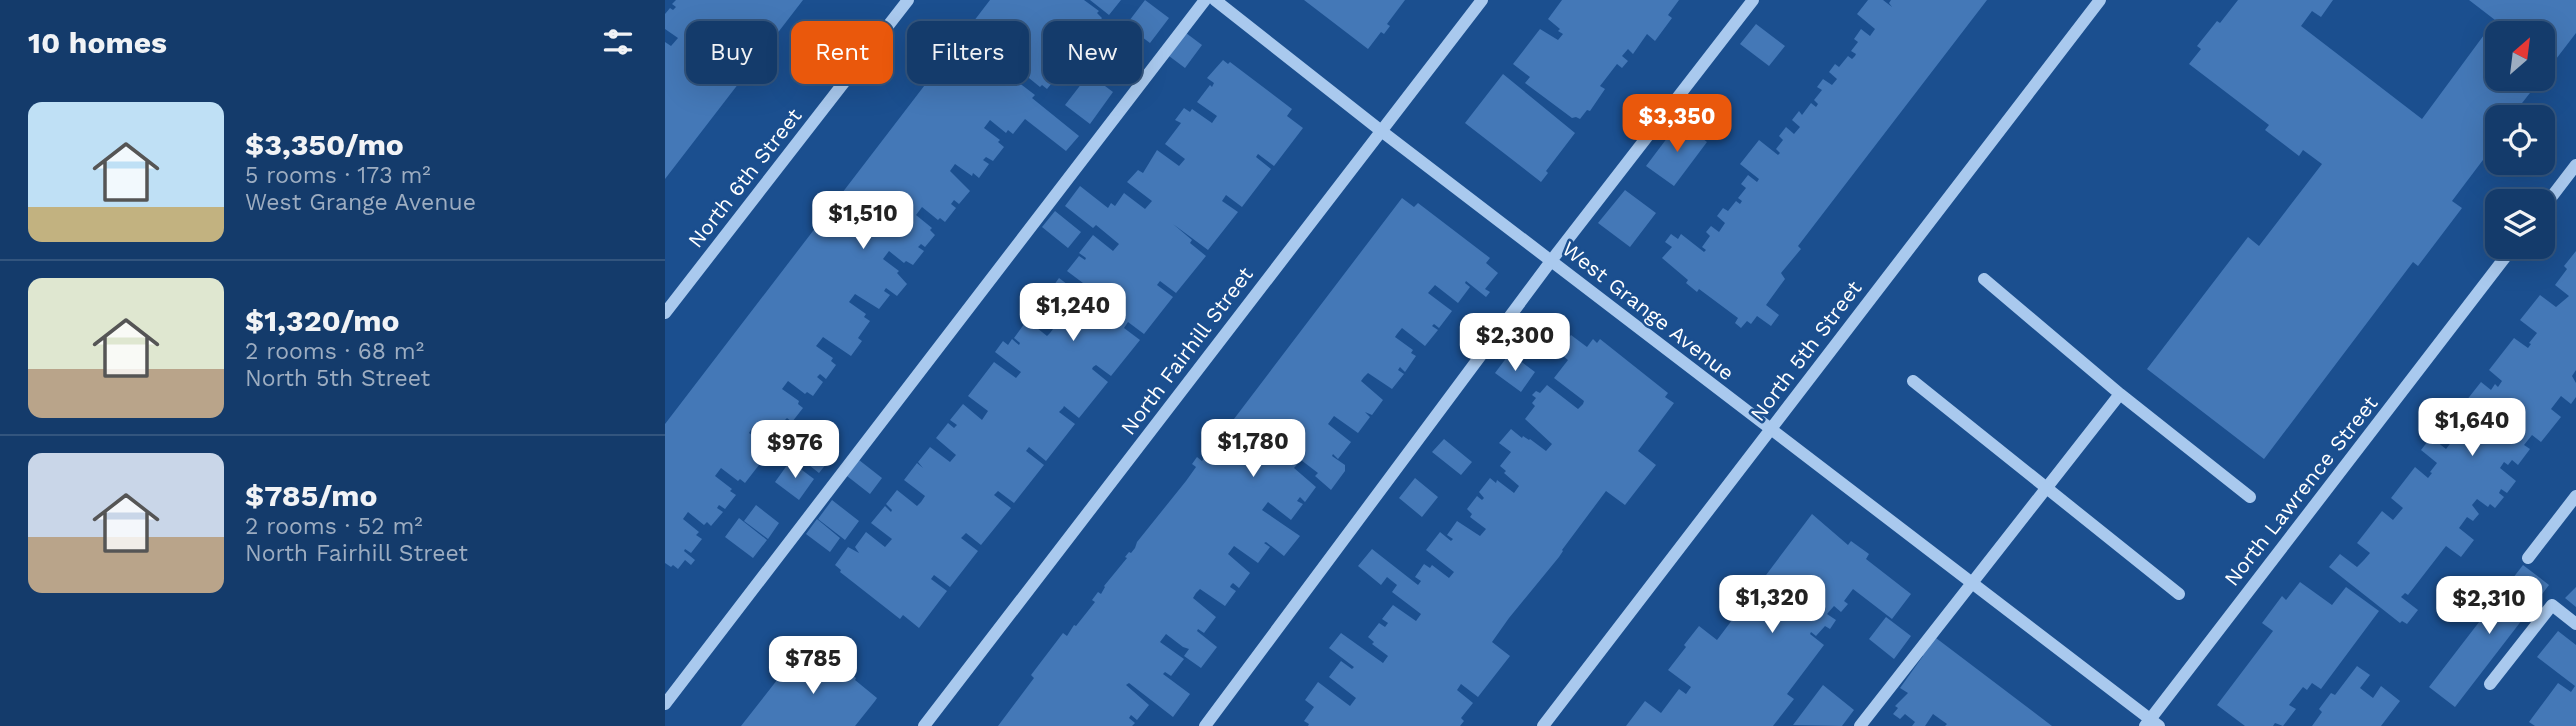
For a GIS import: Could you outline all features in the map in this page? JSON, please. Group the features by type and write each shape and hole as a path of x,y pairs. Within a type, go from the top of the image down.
{"street":[{"name":"North 6th Street","path":"665,313 908,0"},
{"path":"665,704 1205,0"},
{"name":"West Grange Avenue","path":"1215,0 2151,724"},
{"name":"North Fairhill Street","path":"924,726 1482,0"},
{"path":"1205,726 1551,261 1753,0"},
{"name":"North 5th Street","path":"1543,726 2100,0"},
{"path":"2555,192 2576,165"},
{"name":"North Lawrence Street","path":"2151,724 2504,259"},
{"path":"1984,279 2120,394 2250,497"},
{"path":"1913,381 2179,594"},
{"path":"1860,726 1970,582 2120,394"},
{"path":"2528,558 2576,496"},
{"path":"2490,684 2552,605 2576,624"}],"building":[{"path":"676,0 803,0 777,34 777,21 686,21 686,84 738,84 665,179 665,42 671,46 678,38 665,29 665,14 670,8 673,10 676,7 672,4"},
{"path":"990,0 1084,0 1099,11 1097,13 1102,18 1100,21 1043,21 1043,84 1051,84 1047,89 1029,78 1029,21 974,21"},
{"path":"1090,0 1121,0 1109,15"},
{"path":"1145,0 1169,18 1150,43 1142,37 1142,21 1129,21"},
{"path":"1304,0 1405,0 1387,24 1390,26 1384,34 1381,32 1368,49"},
{"path":"1562,0 1679,0 1668,15 1672,18 1655,41 1647,34 1633,54 1628,49 1622,56 1628,61 1622,68 1617,64 1600,86 1605,89 1590,111 1587,110 1580,119 1572,118 1525,83 1530,77 1513,64 1540,29 1558,40 1563,34 1548,19"},
{"path":"1868,0 1883,0 1892,7 1889,3 1891,0 1987,0 1798,246 1801,249 1781,273 1785,279 1766,305 1779,315 1771,326 1757,316 1751,324 1747,321 1741,328 1735,323 1738,318 1699,289 1697,292 1686,283 1688,280 1662,258 1672,247 1665,242 1671,234 1678,239 1681,234 1704,252 1706,250 1702,247 1710,236 1706,232 1711,226 1719,232 1725,223 1717,216 1723,208 1728,211 1736,201 1740,204 1742,201 1738,198 1746,188 1741,184 1748,175 1757,182 1759,179 1740,164 1759,140 1778,155 1780,153 1776,149 1783,140 1779,136 1786,127 1794,134 1800,127 1792,120 1799,111 1802,115 1811,103 1816,107 1818,104 1814,100 1822,90 1817,87 1823,79 1832,85 1837,79 1829,72 1835,64 1839,67 1848,56 1852,59 1855,56 1851,51 1858,42 1854,39 1861,29 1870,36 1875,29 1857,14"},
{"path":"2238,0 2333,0 2321,17 2312,11 2301,26 2422,119 2485,34 2485,91 2532,91 2520,105 2485,105 2485,157 2452,201 2462,208 2418,266 2413,262 2264,459 2147,369 2248,237 2259,246 2322,164 2303,150 2299,156 2265,130 2269,125 2189,64 2201,49 2197,46 2217,21 2220,23"},
{"path":"2469,0 2576,0 2576,33 2555,60 2555,21 2494,21"},
{"path":"1756,24 1785,46 1769,66 1740,44"},
{"path":"1186,33 1202,45 1185,68 1169,56"},
{"path":"1223,60 1228,64 1230,62 1292,109 1287,116 1303,128 1274,166 1258,154 1256,157 1271,169 1242,207 1226,195 1222,201 1238,212 1208,250 1173,224 1206,256 1176,293 1160,281 1157,285 1173,297 1144,334 1128,322 1124,328 1140,340 1111,376 1096,365 1093,367 1092,369 1108,382 1079,418 1064,406 1059,412 1075,424 1046,461 1029,447 1026,451 1044,465 1014,503 998,491 994,495 1011,508 981,545 966,533 961,538 978,551 950,587 934,575 931,579 947,591 919,628 903,615 900,619 840,572 835,565 848,547 859,553 855,547 866,532 885,547 892,539 871,523 885,506 891,512 886,504 897,490 917,506 921,502 925,496 904,480 917,463 923,468 918,462 930,447 950,462 956,455 936,438 948,423 954,428 957,425 950,420 963,404 982,420 988,411 968,396 994,362 1016,378 1021,372 995,352 1003,341 1008,345 1012,339 1019,345 1014,338 1027,320 1047,336 1053,329 1034,314 1046,299 1051,303 1053,301 1046,296 1059,278 1080,294 1087,286 1067,271 1079,256 1085,260 1079,253 1093,235 1113,251 1119,244 1096,225 1093,228 1065,206 1080,186 1108,208 1111,203 1115,206 1124,193 1145,209 1152,201 1127,182 1138,170 1143,173 1157,150 1179,166 1185,159 1165,144 1181,123 1175,120 1184,108 1190,112 1192,109 1212,123 1217,116 1197,102 1210,85 1212,87 1214,83 1207,78"},
{"path":"1503,74 1575,133 1546,171 1548,173 1541,182 1465,123"},
{"path":"926,84 1021,84 1035,95 1032,98 1079,136 1066,151 1025,119 1013,134 1008,130 1006,133 990,120 984,128 1000,140 998,142 1004,147 993,161 986,157 983,160 989,164 979,178 955,164 950,171 970,191 959,204 954,200 951,204 956,208 945,222 940,218 938,220 922,207 916,215 932,228 930,230 935,235 925,247 921,244 918,247 924,251 913,265 906,261 904,263 889,251 883,259 899,271 897,273 907,284 897,296 886,288 884,291 890,295 879,309 855,294 849,302 866,314 864,317 870,321 858,338 862,341 851,356 823,337 816,346 833,358 831,361 836,365 826,379 820,374 817,377 823,382 813,396 807,392 805,394 788,381 782,389 799,401 798,404 803,408 792,422 787,418 785,420 792,425 778,442 754,425 749,433 765,445 763,447 769,452 745,483 721,468 715,476 736,495 725,509 719,505 717,508 723,512 711,526 707,522 704,525 688,512 683,519 699,532 696,535 702,539 691,553 685,549 684,551 695,560 691,565 685,560 678,569 665,563 665,424"},
{"path":"1081,84 1102,84 1113,92 1090,124 1065,105"},
{"path":"1680,121 1707,142 1674,186 1646,166"},
{"path":"1625,190 1656,213 1630,247 1598,223"},
{"path":"1402,198 1414,207 1418,203 1490,258 1486,263 1498,273 1485,289 1490,292 1486,297 1466,281 1470,287 1458,303 1435,285 1428,293 1452,311 1439,328 1434,324 1432,326 1438,330 1425,346 1402,328 1397,334 1395,337 1413,350 1411,353 1416,356 1405,372 1400,367 1398,370 1404,374 1392,389 1368,373 1364,377 1361,381 1383,400 1372,415 1365,412 1370,417 1358,433 1334,416 1328,424 1351,442 1338,459 1333,454 1332,456 1345,465 1345,471 1331,490 1315,476 1318,473 1301,460 1294,468 1316,487 1305,502 1300,497 1297,501 1303,504 1291,520 1268,502 1262,510 1300,536 1284,556 1264,543 1270,547 1258,563 1234,546 1228,554 1250,573 1239,588 1233,583 1231,585 1236,591 1225,606 1200,589 1196,593 1193,598 1216,617 1204,633 1198,629 1197,631 1217,647 1201,668 1184,656 1189,649 1166,634 1160,642 1184,659 1171,676 1165,672 1163,674 1190,694 1173,717 1129,683 1126,685 1149,705 1137,720 1131,715 1129,718 1135,723 1132,726 998,726 1034,678 1031,675 1063,633 1067,636 1074,625 1076,626 1095,602 1092,600 1098,592 1101,594 1104,586 1127,558 1125,557 1131,553 1186,481 1196,467 1192,464 1197,457 1202,461"},
{"path":"1055,211 1081,232 1068,248 1042,227"},
{"path":"2576,251 2576,370 2572,376 2576,383 2576,397 2571,404 2561,396 2551,409 2561,417 2541,442 2532,435 2524,445 2530,449 2518,465 2512,460 2508,465 2504,462 2500,468 2516,481 2507,493 2501,489 2499,493 2504,497 2495,508 2490,504 2488,507 2477,499 2472,505 2479,514 2473,521 2467,517 2459,528 2474,540 2461,557 2446,546 2408,595 2405,593 2401,597 2418,610 2407,624 2402,621 2400,623 2329,567 2340,554 2357,567 2370,553 2357,543 2382,511 2393,520 2403,508 2391,498 2415,467 2428,478 2432,473 2430,472 2437,463 2421,450 2431,437 2446,449 2462,428 2465,431 2469,426 2455,415 2481,382 2491,390 2495,384 2498,387 2502,381 2489,370 2514,338 2528,348 2531,344 2529,343 2537,333 2520,320 2540,295 2556,307 2569,296 2555,285 2567,269 2564,266"},
{"path":"1571,335 1587,347 1593,339 1597,343 1600,339 1668,393 1665,397 1674,403 1638,451 1656,465 1625,505 1606,491 1559,557 1509,618 1492,642 1510,656 1478,697 1461,684 1457,690 1473,703 1461,718 1464,721 1460,726 1308,726 1304,721 1314,707 1305,700 1318,682 1350,706 1356,698 1329,677 1341,661 1352,669 1354,667 1329,648 1341,633 1383,663 1388,656 1372,644 1374,642 1368,637 1379,623 1385,627 1388,623 1382,619 1393,605 1416,621 1421,614 1392,592 1397,585 1387,577 1381,585 1358,566 1372,549 1418,585 1421,581 1415,577 1424,564 1430,568 1432,565 1449,578 1454,572 1426,550 1440,532 1451,541 1453,539 1447,535 1457,521 1480,536 1486,529 1470,517 1472,514 1467,509 1477,496 1482,500 1484,498 1479,492 1490,478 1514,493 1519,486 1500,466 1511,452 1499,443 1511,429 1546,451 1552,444 1525,419 1535,406 1532,403 1536,398 1532,395 1536,391 1540,393 1547,385 1578,409 1583,404 1584,401 1554,378 1568,360 1557,351"},
{"path":"1510,353 1535,372 1521,392 1495,373"},
{"path":"810,435 834,454 819,473 795,454"},
{"path":"1444,439 1472,462 1461,475 1432,452"},
{"path":"859,460 882,478 870,494 847,476"},
{"path":"790,461 814,479 799,500 775,482"},
{"path":"1415,478 1438,497 1422,517 1399,498"},
{"path":"832,500 859,521 845,540 818,519"},
{"path":"756,505 779,523 768,539 744,521"},
{"path":"1812,514 1848,545 1851,541 1869,554 1866,559 1911,594 1892,619 1853,589 1844,601 1848,604 1841,612 1834,606 1827,614 1836,620 1830,629 1825,626 1816,636 1811,632 1810,634 1824,645 1787,694 1794,699 1773,726 1626,726 1645,701 1661,713 1679,689 1686,694 1691,687 1668,670 1686,647 1684,645 1699,626 1717,640"},
{"path":"739,518 767,540 753,558 725,537"},
{"path":"817,519 840,538 830,552 806,534"},
{"path":"2523,565 2549,585 2455,707 2429,687"},
{"path":"2300,582 2332,605 2346,587 2379,611 2321,689 2312,683 2307,690 2303,687 2289,705 2296,709 2283,726 2275,723 2273,726 2245,726 2217,705 2273,631 2262,623 2282,596 2286,600"},
{"path":"2576,587 2576,607 2565,598"},
{"path":"1886,617 1911,636 1894,659 1869,639"},
{"path":"2558,631 2576,645 2576,726 2535,726 2529,722 2558,683 2571,692 2575,686 2537,657"},
{"path":"1936,638 2052,726 1945,726 1947,724 1933,714 1925,726 1912,726 1915,722 1905,714 1900,719 1893,714 1898,708 1895,706 1908,693 1900,688 1923,656 1921,654"},
{"path":"806,643 829,662 832,659 856,678 855,680 877,698 875,701 855,726 741,726"},
{"path":"2357,666 2370,675 2360,688 2373,698 2381,686 2400,701 2381,726 2312,726 2322,712 2319,709 2331,693 2335,695"},
{"path":"1823,685 1854,710 1842,726 1793,725"}]}
